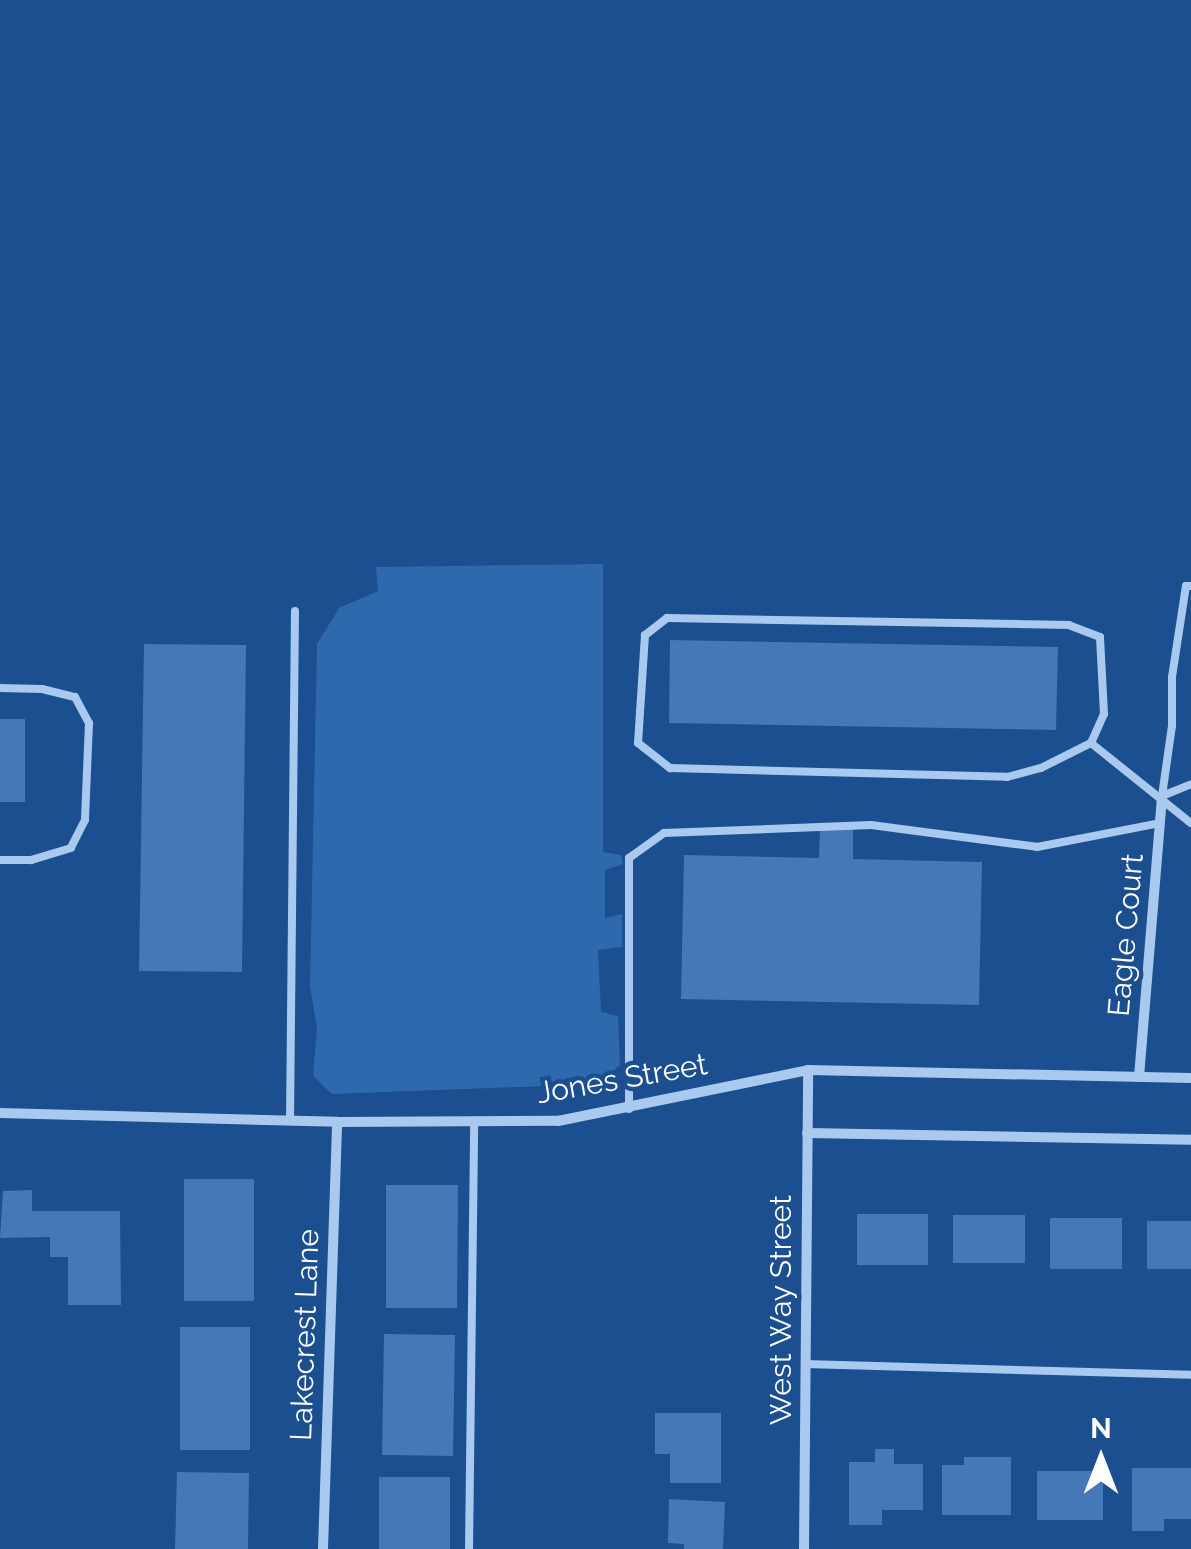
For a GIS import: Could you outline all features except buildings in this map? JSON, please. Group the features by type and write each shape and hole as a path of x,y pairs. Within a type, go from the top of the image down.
{"street":[{"name":"Eagle Court","path":"1139,1077 1162,796"},
{"name":"Jones Street","path":"0,1113 336,1122 558,1121 808,1070 1191,1078"},
{"name":"West Way Street","path":"804,1549 808,1070"},
{"name":"Lakecrest Lane","path":"323,1549 336,1122"},
{"path":"807,1133 1191,1140"}],"lane":[{"path":"1162,796 1172,726 1172,677 1186,586 1191,586"},
{"path":"290,1120 295,611"},
{"path":"667,618 1068,625 1100,637 1104,714 1091,742 1041,768 1007,777 670,768 638,742 645,636 667,618"},
{"path":"0,688 42,689 76,697 88,722 85,820 71,848 31,860 0,860"},
{"path":"1091,742 1191,823"},
{"path":"1162,796 1191,784"},
{"path":"629,1109 629,858 664,833 871,825 1036,847 1160,823"},
{"path":"469,1549 474,1122"},
{"path":"805,1364 1191,1374"}],"shaded area":[{"path":"603,564 603,852 621,855 623,864 605,870 605,918 622,914 622,947 598,950 601,1012 618,1016 620,1065 598,1084 332,1094 313,1076 317,1028 310,987 317,644 339,608 378,591 376,567"}]}
